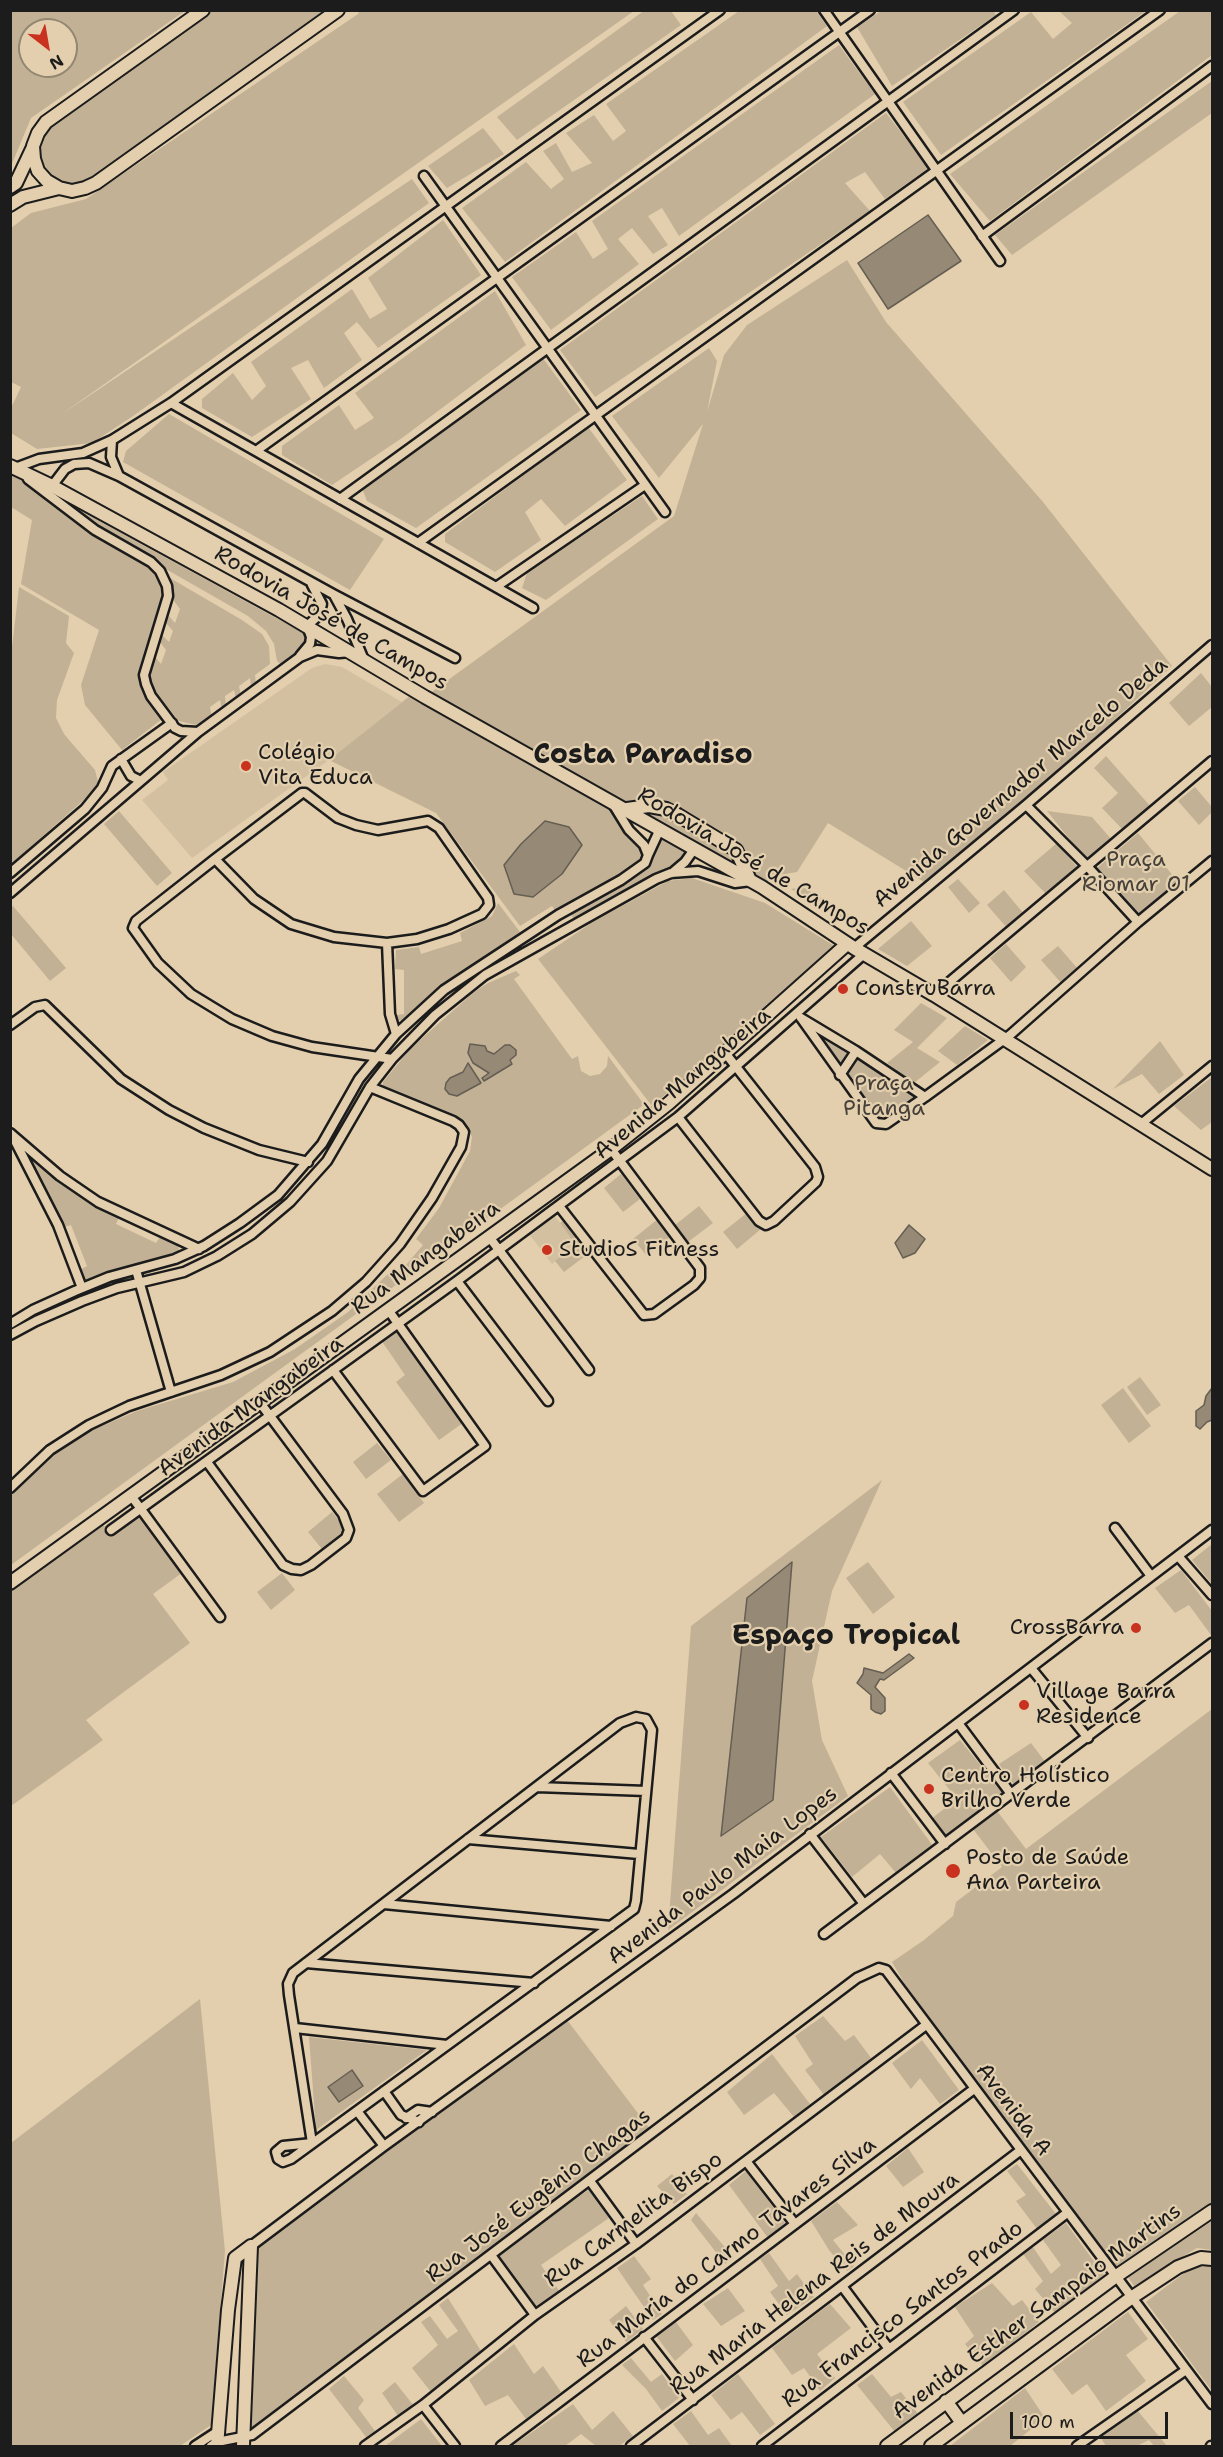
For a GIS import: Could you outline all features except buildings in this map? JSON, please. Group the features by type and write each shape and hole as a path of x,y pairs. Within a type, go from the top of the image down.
{"street":[{"path":"10,187 16,183 38,133 46,122 203,10"},
{"path":"33,146 34,159 47,182 59,188 85,189 338,10"},
{"path":"13,467 39,459 83,453 112,440 171,403 720,10"},
{"path":"824,10 1000,261"},
{"path":"256,451 870,10"},
{"path":"340,499 1014,10"},
{"path":"418,543 1160,10"},
{"path":"982,236 1212,66"},
{"path":"424,176 664,512"},
{"path":"10,205 23,197 59,188"},
{"path":"171,403 533,608"},
{"path":"112,440 111,457 119,476"},
{"path":"83,453 89,463"},
{"path":"52,486 64,470 74,464 89,463 119,476 358,608 454,658"},
{"path":"13,467 64,509 95,530 151,562 160,571 167,586 168,596 144,675 151,696 172,723 181,731 198,732"},
{"name":"Rodovia José de Campos","path":"13,467 52,486 307,626 425,697 695,848 751,881 855,949 1210,1164"},
{"path":"496,587 645,484"},
{"path":"300,657 310,644 311,637 307,626 319,615 322,604 318,593 309,581"},
{"path":"333,594 347,619 364,660"},
{"path":"347,619 349,614 358,608"},
{"name":"Avenida Governador Marcelo Deda","path":"855,949 1212,645"},
{"path":"10,893 198,732 300,657 317,650 351,652"},
{"path":"10,873 85,809 102,788 111,766 172,723"},
{"path":"121,759 131,776 140,780"},
{"path":"934,995 1212,761"},
{"path":"215,859 254,899 291,924 334,937 387,943 417,939 449,929 482,914 489,905 488,898 447,837 435,824 428,821 378,830 356,825 338,818 302,793 215,859 134,924 134,931 158,963 191,994 232,1018 272,1036 312,1047 392,1059"},
{"path":"612,801 629,830 644,845 648,855"},
{"path":"1026,805 1087,866 1138,922"},
{"path":"627,809 649,806 666,809 678,815 736,850 751,881 735,883 698,871 671,873"},
{"path":"10,1324 33,1310 82,1288 175,1259 199,1249 261,1209 278,1195 308,1162 335,1124 359,1078 396,1034 444,990 517,941 635,872 645,863 667,819 678,815"},
{"path":"10,1335 36,1321 117,1288 184,1272 217,1256 273,1217 327,1161 370,1087 392,1059 433,1017 485,975 656,879 671,873 685,862 695,848 697,828"},
{"path":"798,1016 874,1121 880,1125 885,1124 1004,1039 1212,861"},
{"path":"569,909 572,917 578,923"},
{"path":"517,941 525,954"},
{"path":"387,943 390,1014 396,1034"},
{"name":"Avenida Mangabeira","path":"111,1530 560,1206 678,1117 735,1065 798,1016 855,949"},
{"name":"Rua Mangabeira","path":"10,1583 261,1404 611,1149 855,949"},
{"path":"10,1025 35,1007 45,1005 121,1079 168,1110 259,1150 308,1162"},
{"path":"798,1016 925,1097"},
{"path":"840,1075 856,1051"},
{"path":"678,1117 759,1221 766,1226 816,1182 818,1177 815,1167 726,1054"},
{"path":"1141,1124 1212,1066"},
{"path":"10,1488 50,1450 90,1425 129,1406 221,1375 270,1352 332,1311 366,1282 394,1251 432,1198 461,1147 464,1132 453,1121 370,1087"},
{"path":"11,1134 60,1176 98,1202 199,1249"},
{"path":"11,1134 58,1225 82,1288"},
{"path":"560,1206 640,1311 648,1316 694,1285 700,1278 701,1272 611,1149"},
{"path":"261,1209 273,1217"},
{"path":"490,1238 589,1370"},
{"path":"136,1270 142,1283 171,1392"},
{"path":"457,1281 548,1401"},
{"path":"333,1370 423,1491 485,1446 389,1311"},
{"path":"207,1462 283,1566 301,1569 311,1565 346,1538 349,1530 343,1514 261,1404"},
{"path":"132,1497 220,1617"},
{"path":"1115,1528 1151,1576"},
{"name":"Avenida Paulo Maia Lopes","path":"251,2246 384,2146 733,1894 1212,1530"},
{"path":"1178,1556 1212,1595"},
{"path":"824,1934 1212,1643"},
{"path":"1031,1668 1088,1738"},
{"path":"636,1717 646,1719 652,1730 646,1791 634,1909 312,2143 288,1984 293,1973 620,1723 636,1717"},
{"path":"958,1723 1011,1794"},
{"path":"891,1773 945,1844"},
{"path":"536,1787 646,1791"},
{"path":"810,1834 864,1904"},
{"path":"468,1839 639,1854"},
{"path":"384,1904 610,1926"},
{"path":"306,1963 534,1983"},
{"name":"Avenida A","path":"879,1968 886,1970 1212,2404"},
{"name":"Rua José Eugênio Chagas","path":"215,2442 243,2442 857,1978 879,1968"},
{"name":"Rua Carmelita Bispo","path":"365,2446 423,2405 535,2314 636,2244 926,2025"},
{"path":"295,2028 447,2045"},
{"name":"Rua Maria do Carmo Tavares Silva","path":"501,2446 974,2089"},
{"path":"384,2091 406,2118 419,2122"},
{"path":"406,2118 418,2110 432,2112"},
{"path":"357,2111 384,2146"},
{"name":"Rua Maria Helena Reis de Moura","path":"631,2446 1021,2150"},
{"path":"746,2161 795,2224"},
{"path":"590,2181 636,2244"},
{"name":"Avenida Esther Sampaio Martins","path":"887,2446 1115,2277 1212,2211"},
{"name":"Rua Francisco Santos Prado","path":"762,2446 1067,2213"},
{"path":"195,2446 215,2442 235,2258 251,2246"},
{"path":"243,2442 251,2246"},
{"path":"491,2256 535,2314"},
{"name":"Avenida Esther Sampaio Martins","path":"931,2446 1131,2298 1178,2267 1201,2258 1212,2259"},
{"path":"842,2286 889,2349"},
{"path":"644,2337 693,2400"},
{"path":"1077,2446 1186,2370"},
{"path":"946,2402 962,2423"},
{"path":"423,2405 454,2446"}],"shaded area":[{"path":"928,215 961,261 888,309 858,263"},
{"name":"Colégio Vita Educa","path":"325,664 342,667 402,702 329,760 192,858 142,800 168,780 163,772 312,668"},
{"path":"545,821 569,827 582,845 562,874 533,897 514,894 504,865 521,844"},
{"path":"470,1044 485,1046 487,1051 494,1054 505,1045 510,1045 516,1050 516,1055 510,1060 512,1064 484,1081 482,1078 489,1073 473,1063 468,1053"},
{"path":"468,1063 481,1083 457,1096 449,1094 445,1089 446,1083 450,1078 463,1072"},
{"path":"554,1215 577,1246 552,1264 529,1234"},
{"path":"909,1225 925,1239 915,1253 903,1258 895,1243"},
{"path":"1212,1388 1212,1420 1200,1429 1196,1426 1196,1411 1204,1405 1206,1396"},
{"path":"792,1562 773,1800 721,1836 747,1598"},
{"path":"909,1654 914,1658 884,1680 880,1679 875,1687 885,1698 885,1711 881,1714 875,1712 871,1709 871,1695 857,1683 864,1668 883,1673"},
{"path":"352,2070 363,2086 339,2102 328,2087"}],"green space":[{"path":"11,10 185,10 185,11 31,118 11,166"},
{"path":"645,10 671,11 681,25 517,140 497,117"},
{"path":"993,10 996,15 892,86 857,27 881,11"},
{"path":"213,11 327,11 85,184 67,186 55,182 39,164 37,151 49,128"},
{"path":"359,11 634,11 59,416 412,179 429,203 133,416 92,443 37,449 11,433 11,408 21,387 11,382 11,228 31,213 86,199 358,14"},
{"path":"739,11 816,11 827,26 505,262 462,208 526,162 551,189 564,179 543,151 556,143 572,172 592,163 566,133 594,115 613,141 626,131 606,104"},
{"path":"1059,11 1146,11 941,155 903,102 1031,12 1053,39 1072,23"},
{"path":"1180,11 1212,11 1212,55 990,221 950,174"},
{"path":"839,45 875,94 679,236 662,208 648,216 668,245 653,254 632,228 618,239 639,264 551,330 512,277 576,232 593,259 608,249 592,221"},
{"path":"1212,81 1212,113 1012,255 995,235"},
{"path":"886,113 929,168 885,199 865,172 845,183 870,211 595,397 560,350"},
{"path":"483,128 504,154 447,188 428,166"},
{"path":"443,220 481,275 378,348 357,322 344,333 362,360 324,388 308,360 291,368 311,399 252,437 202,408 202,399 233,373 252,400 266,386 251,362 352,289 370,319 387,309 368,278"},
{"path":"847,260 886,322 1043,502 1172,666 1013,815 929,885 828,823 797,872 773,876 762,887 695,848 685,862 575,921 569,911 558,915 552,906 520,926 436,813 329,760 416,691 426,696 674,516 703,424 659,478 612,416 709,348 717,361 707,412 724,355 747,325","holes":["613,802 660,829 647,854"]},
{"path":"495,291 526,345 402,438 332,485 282,455 282,446 339,405 355,430 374,418 355,393"},
{"path":"542,357 581,410 416,528 367,501 362,488"},
{"path":"169,414 384,539 350,590 123,462 126,451"},
{"path":"588,427 627,480 565,526 541,499 525,512 541,540 495,572 445,542 445,534"},
{"path":"11,466 46,492 307,635 309,638 299,655 282,666 277,661 274,644 266,631 248,616 150,560 167,586 144,675 166,716 122,750 85,705 81,685 99,630 21,584 32,520 11,507"},
{"path":"642,496 658,519 546,600 522,588 527,573"},
{"path":"170,578 242,620 262,634 269,646 270,664 255,675 256,685 251,688 250,678 239,686 241,696 236,699 234,690 225,696 226,707 222,710 220,700 210,707 212,718 196,725 179,721 157,694 150,680 155,657 161,664 166,650 160,642 162,635 169,642 173,631 166,623 169,616 175,623 180,609 174,601"},
{"path":"19,587 69,616 66,643 74,653 57,700 56,718 64,734 95,770 98,782 95,790 11,864 10,665"},
{"path":"1201,673 1212,687 1212,707 1189,726 1169,703"},
{"path":"1106,756 1151,807 1125,832 1102,808 1118,793 1094,768"},
{"path":"1195,787 1212,807 1212,812 1199,825 1178,801"},
{"path":"119,811 172,873 157,886 104,824"},
{"path":"1047,811 1092,817 1113,841 1087,861"},
{"name":"Praça Riomar 01","path":"1138,833 1179,883 1138,914 1097,868"},
{"path":"1057,843 1078,868 1047,895 1024,871"},
{"path":"692,878 765,903 836,947 652,1106 538,959 593,922 668,881"},
{"path":"958,879 980,903 969,913 948,887"},
{"path":"803,887 849,915 851,924 791,889"},
{"path":"1004,890 1024,914 1008,929 987,905"},
{"path":"498,903 520,932 457,975 405,1021 397,1020 397,1015 404,1014 404,970 395,969 396,950 419,947 421,954 462,941 460,933 492,916"},
{"path":"13,906 66,968 50,981 11,934 11,908"},
{"path":"911,921 932,946 907,966 878,949"},
{"path":"1006,944 1026,967 1011,982 990,958"},
{"path":"1058,946 1078,969 1062,984 1041,960"},
{"path":"516,971 520,975 514,979 572,1059 578,1056 581,1071 590,1076 600,1074 607,1066 608,1056 643,1103 642,1106 11,1565 11,1490 48,1456 86,1433 137,1411 233,1382 295,1349 348,1312 389,1273 395,1278 423,1245 416,1239 439,1208 470,1151 472,1137 460,1120 386,1092 382,1088 383,1082 411,1048 473,993 488,983"},
{"path":"921,1003 947,1018 917,1048 940,1062 914,1083 887,1063 913,1042 894,1030"},
{"name":"Praça Pitanga","path":"801,1019 925,1097 880,1125"},
{"path":"965,1026 988,1040 957,1065 938,1051"},
{"path":"1160,1041 1184,1075 1159,1094 1142,1074 1113,1089"},
{"path":"1212,1077 1212,1122 1201,1130 1174,1106"},
{"path":"35,1159 119,1217 116,1224 156,1243 160,1237 178,1244 179,1251 85,1280 80,1270 87,1266 71,1225 64,1227 32,1161"},
{"path":"621,1174 640,1199 623,1212 604,1188"},
{"path":"699,1206 713,1223 688,1242 675,1225"},
{"path":"748,1212 761,1229 737,1249 723,1232"},
{"path":"658,1219 671,1236 647,1256 633,1239"},
{"path":"564,1220 589,1253 564,1272 555,1261 576,1245 560,1223"},
{"path":"397,1323 467,1420 439,1440 396,1382 405,1375 379,1337"},
{"path":"1140,1377 1161,1405 1147,1415 1127,1387"},
{"path":"1123,1388 1151,1426 1129,1443 1101,1405"},
{"path":"377,1443 391,1460 366,1479 353,1462"},
{"path":"403,1474 424,1503 399,1522 377,1494"},
{"path":"882,1480 832,1591 812,1681 822,1740 848,1796 668,1930 691,1626"},
{"path":"140,1508 186,1570 153,1594 190,1643 86,1720 103,1740 11,1806 11,1592 102,1523 108,1531"},
{"path":"332,1512 346,1529 322,1549 308,1532"},
{"path":"1212,1544 1212,1584 1192,1560"},
{"path":"868,1562 895,1597 873,1614 846,1578"},
{"path":"1181,1570 1212,1611 1211,1635 1189,1605 1175,1613 1155,1588"},
{"path":"282,1573 295,1590 271,1610 257,1592"},
{"path":"1212,1709 1212,2211 1115,2277 906,1986 892,1962 953,1916 956,1902 1002,1867 970,1825 994,1807 1026,1849"},
{"path":"960,1740 1004,1794 945,1838 931,1819 957,1799 928,1763"},
{"path":"1031,1743 1046,1763 1014,1785 999,1764"},
{"path":"890,1787 933,1846 896,1873 880,1854 852,1877 821,1837"},
{"path":"200,1999 225,2251 211,2425 180,2446 11,2446 11,2143"},
{"path":"564,2016 653,2133 506,2246 590,2189 609,2218 541,2265 560,2292 535,2314 491,2256 243,2437 251,2246"},
{"path":"823,2016 845,2041 854,2035 871,2058 824,2095 805,2070 813,2064 795,2036"},
{"path":"309,2037 427,2050 316,2130"},
{"path":"922,2040 959,2090 940,2104 920,2078 911,2089 892,2063"},
{"path":"772,2054 810,2104 794,2117 774,2093 744,2115 727,2092"},
{"path":"908,2148 924,2172 903,2187 886,2166"},
{"path":"1017,2164 1056,2214 1037,2229 1016,2201 1026,2195 1007,2171"},
{"path":"746,2171 785,2223 768,2238 729,2185"},
{"path":"672,2174 687,2194 674,2204 657,2186"},
{"path":"837,2202 858,2225 833,2240 854,2266 847,2271 829,2250 811,2221"},
{"path":"696,2213 734,2258 725,2264 691,2220"},
{"path":"1212,2221 1212,2250 1197,2248 1134,2286 1128,2277"},
{"path":"1066,2223 1104,2275 1055,2313 1035,2289 1043,2281 1023,2254 1033,2247 1051,2274 1061,2265 1043,2240"},
{"path":"769,2253 789,2281 797,2274 814,2297 787,2315 770,2292 778,2286 760,2259"},
{"path":"634,2256 651,2279 643,2285 662,2314 653,2320 617,2268"},
{"path":"1212,2265 1212,2391 1146,2302 1191,2268"},
{"path":"992,2283 1013,2306 1022,2300 1039,2322 983,2366 965,2344 974,2336 955,2307"},
{"path":"728,2288 745,2311 721,2326 703,2304"},
{"path":"448,2298 481,2351 431,2392 412,2368 438,2345 421,2322 430,2316 447,2339 458,2331 439,2305"},
{"path":"830,2304 851,2328 817,2354 835,2378 820,2391 804,2368 792,2375 772,2348"},
{"path":"626,2306 643,2329 626,2342 609,2320"},
{"path":"1128,2312 1148,2339 1126,2355 1146,2381 1106,2411 1087,2384 1072,2395 1052,2369"},
{"path":"676,2322 693,2345 675,2361 656,2336"},
{"path":"514,2344 534,2374 543,2366 561,2392 526,2419 508,2395 485,2406 469,2380"},
{"path":"631,2358 651,2382 662,2374 679,2398 662,2411 646,2389 622,2365"},
{"path":"738,2374 775,2424 760,2435 742,2412 731,2420 711,2395"},
{"path":"872,2374 891,2397 901,2392 919,2415 895,2432 857,2385"},
{"path":"344,2376 364,2400 358,2408 375,2431 366,2437 329,2389"},
{"path":"395,2382 414,2406 398,2416 382,2393"},
{"path":"1025,2388 1045,2418 1010,2446 950,2446"},
{"path":"573,2404 592,2430 613,2411 633,2436 619,2446 596,2446 581,2434 565,2446 512,2446"},
{"path":"1137,2410 1167,2446 1154,2446 1149,2440 1137,2446 1106,2446 1100,2437"},
{"path":"691,2411 708,2435 719,2428 732,2446 690,2446 673,2424"},
{"path":"421,2419 442,2446 385,2446"}],"place":[{"name":"Colégio Vita Educa","path":"246,766"},
{"name":"ConstruBarra","path":"843,989"},
{"name":"StudioS Fitness","path":"547,1250"},
{"name":"CrossBarra","path":"1136,1628"},
{"name":"Village Barra Residence","path":"1024,1705"},
{"name":"Centro Holístico Brilho Verde","path":"929,1789"},
{"name":"Posto de Saúde Ana Parteira","path":"953,1871"}],"district":[{"name":"Costa Paradiso","path":"643,756"},
{"name":"Espaço Tropical","path":"846,1637"}]}
